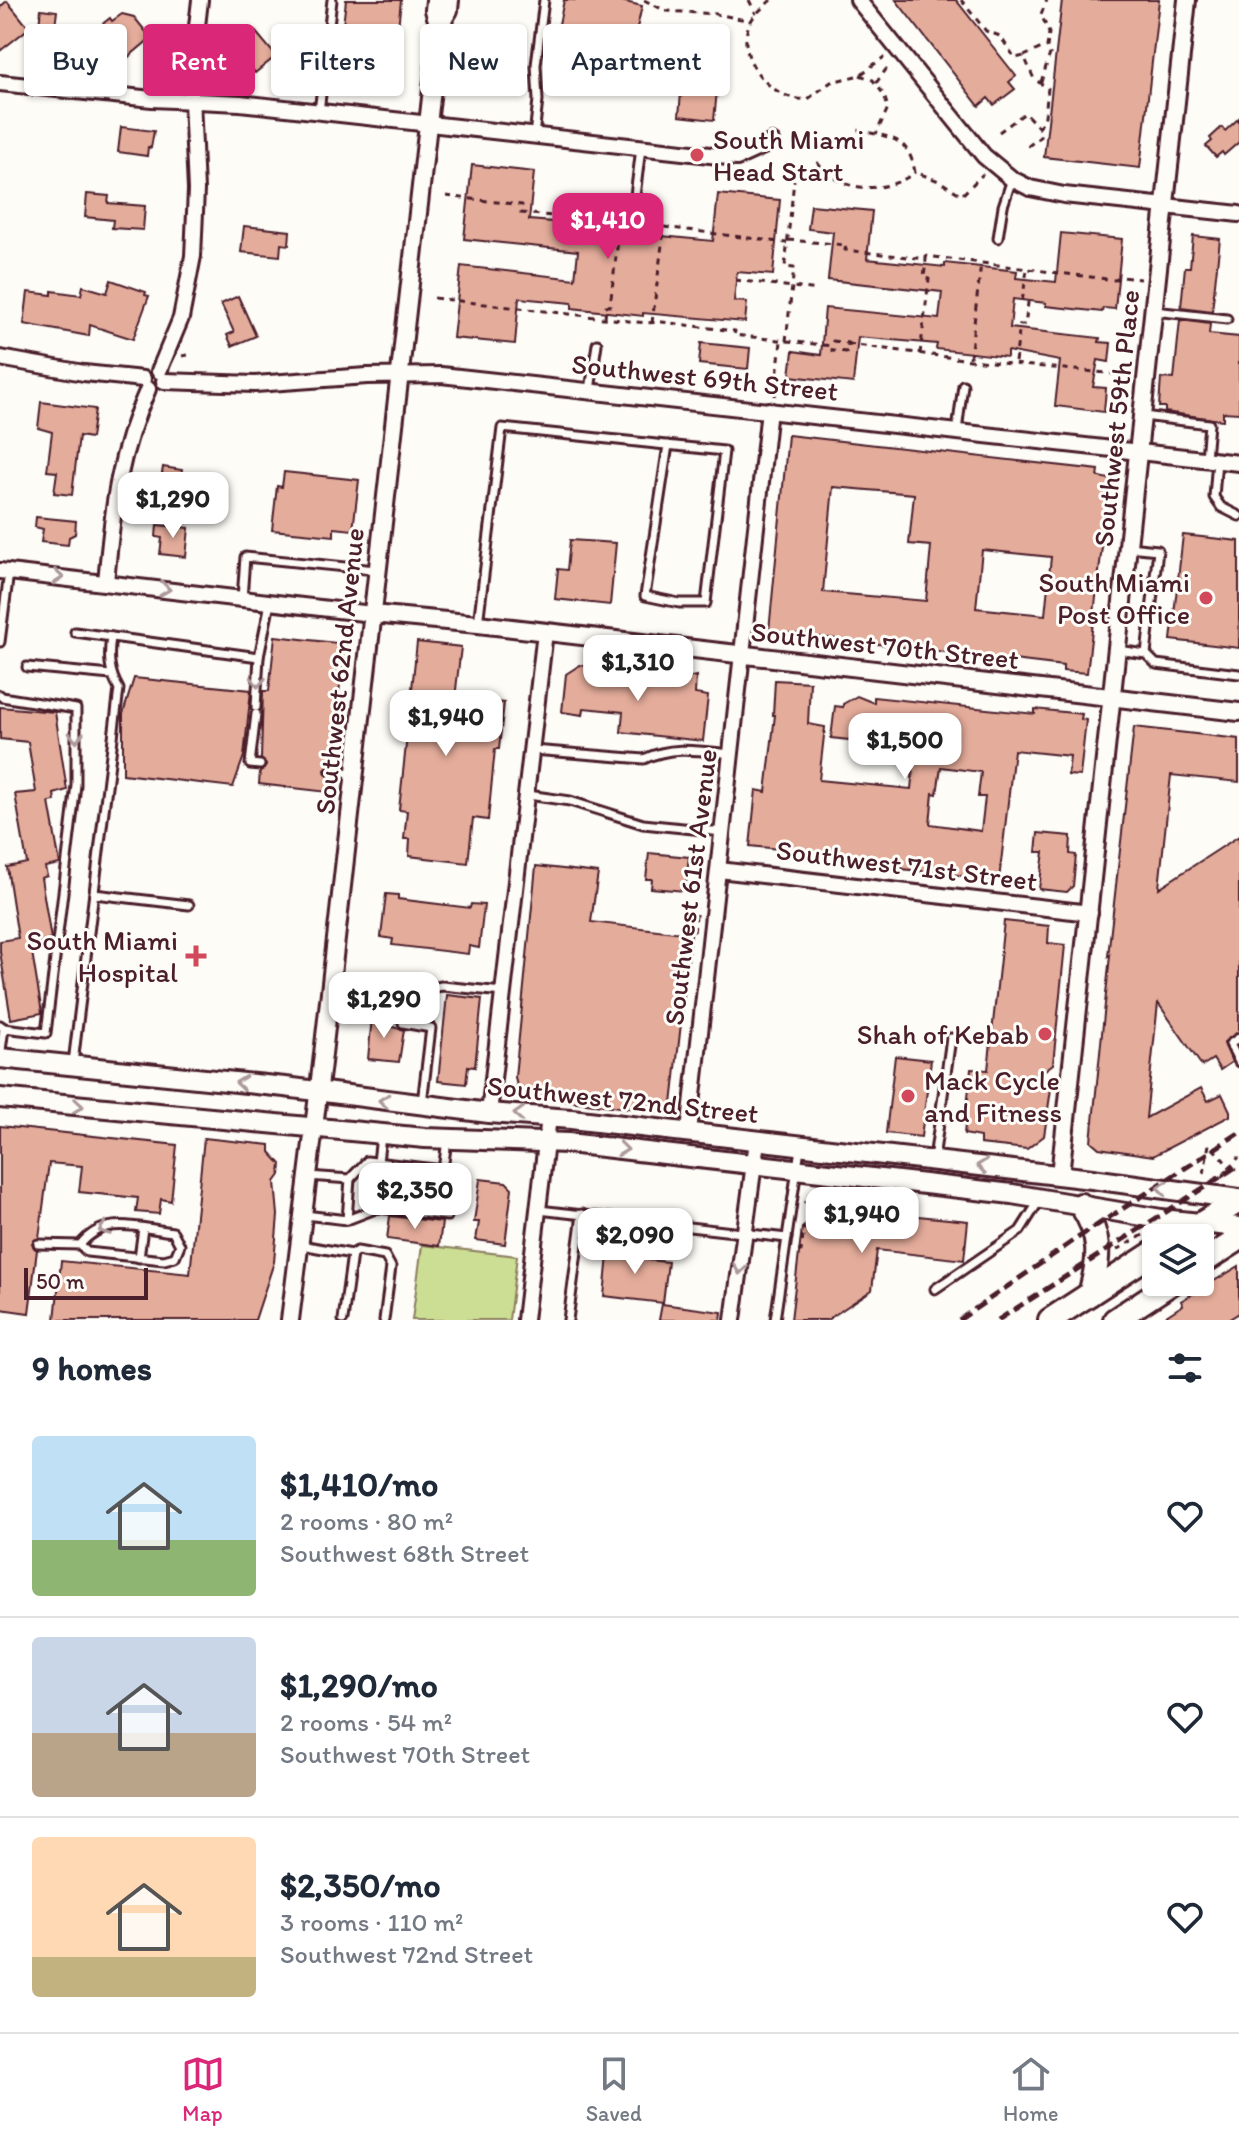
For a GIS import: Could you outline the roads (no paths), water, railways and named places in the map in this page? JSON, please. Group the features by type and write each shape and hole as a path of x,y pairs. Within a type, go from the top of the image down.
{"highway":[{"path":"1202,1223 1239,1200"},
{"path":"1081,1205 1092,1221 1099,1253 1090,1294"},
{"path":"1214,1255 1239,1239"},
{"path":"1050,1320 1142,1260"},
{"path":"1115,1320 1152,1296"}],"main road":[{"name":"Southwest 72nd Street","path":"0,1058 489,1113 689,1132 1060,1175 1239,1200"},
{"name":"Southwest 72nd Street","path":"0,1098 381,1134 545,1142 1012,1194 1239,1227"},
{"path":"1012,1194 1044,1192 1054,1186 1060,1175"}],"street":[{"path":"162,376 181,318 193,256 196,190 191,79 200,0"},
{"name":"Southwest 62nd Avenue","path":"435,0 438,24"},
{"name":"Southwest 62nd Avenue","path":"441,24 449,10 450,0"},
{"path":"858,0 984,156 1012,179 1051,193 1239,214"},
{"name":"Southwest 59th Place","path":"1060,1175 1187,0"},
{"path":"0,83 319,112 737,158 772,142"},
{"name":"Southwest 62nd Avenue","path":"290,1320 431,96"},
{"path":"0,358 146,384 119,470 106,582"},
{"name":"Southwest 69th Street","path":"146,384 158,390 162,376 255,384 441,375 772,403 957,431 1239,463"},
{"name":"Southwest 61st Avenue","path":"689,1132 743,656 743,626 772,403"},
{"name":"Southwest 70th Street","path":"4,571 1239,712"},
{"path":"489,1113 545,632"},
{"name":"Southwest 71st Street","path":"719,870 1090,913"},
{"path":"525,1320 549,1117"},
{"path":"733,1320 757,1141"}],"lane":[{"path":"319,112 332,0"},
{"path":"534,136 538,100 536,65 544,0"},
{"path":"635,196 641,148"},
{"path":"998,238 1003,206 1012,179"},
{"path":"1154,311 1227,319"},
{"path":"590,390 597,344"},
{"path":"957,431 963,385"},
{"path":"1143,416 1209,424 1214,497 1221,507 1239,516"},
{"path":"478,624 502,428 668,445 724,451 706,603 679,603 645,596 668,445"},
{"path":"1128,547 1158,550 1146,654"},
{"path":"242,599 245,557 376,570"},
{"path":"0,642 4,571"},
{"path":"260,765 246,763 256,710 259,657 270,603"},
{"path":"75,632 259,657"},
{"path":"73,1065 119,689 111,675 111,637"},
{"path":"1117,650 1146,654 1156,664 1239,674"},
{"path":"27,667 111,675"},
{"path":"0,695 76,709 76,785 46,1033 2,1026 0,1058"},
{"path":"533,750 644,759 673,749 732,754"},
{"path":"110,753 122,754"},
{"path":"331,771 354,773"},
{"path":"528,795 570,801 643,824 723,832"},
{"path":"94,894 189,905"},
{"path":"330,985 407,992 442,986 504,992"},
{"path":"403,1023 431,1028 421,1105"},
{"path":"933,1161 951,1038"},
{"path":"1239,1038 1230,1044 1239,1062"},
{"path":"378,1162 381,1134"},
{"path":"443,1170 447,1139"},
{"path":"775,1320 800,1146"},
{"path":"303,1215 347,1220 378,1208 447,1216 452,1178 443,1170 367,1161 350,1179 347,1220"},
{"path":"308,1176 350,1179"},
{"path":"935,1289 1020,1231 1040,1199"},
{"path":"537,1210 787,1238"},
{"path":"568,1320 582,1214"},
{"path":"38,1244 80,1245 87,1252 164,1260 175,1257 180,1245 173,1232 110,1224 88,1235 80,1245"},
{"path":"139,1258 143,1228"},
{"path":"299,1245 385,1256 391,1267 384,1320"},
{"path":"86,1263 87,1252"},
{"path":"343,1320 352,1254"}],"railway":[{"path":"959,1320 1239,1133"},
{"path":"998,1320 1239,1165"}],"place":[{"name":"South Miami Head Start","path":"697,155"},
{"name":"South Miami Post Office","path":"1206,598"},
{"name":"South Miami Hospital","path":"196,956"},
{"name":"Shah of Kebab","path":"1045,1034"},
{"name":"Mack Cycle and Fitness","path":"908,1096"}]}
